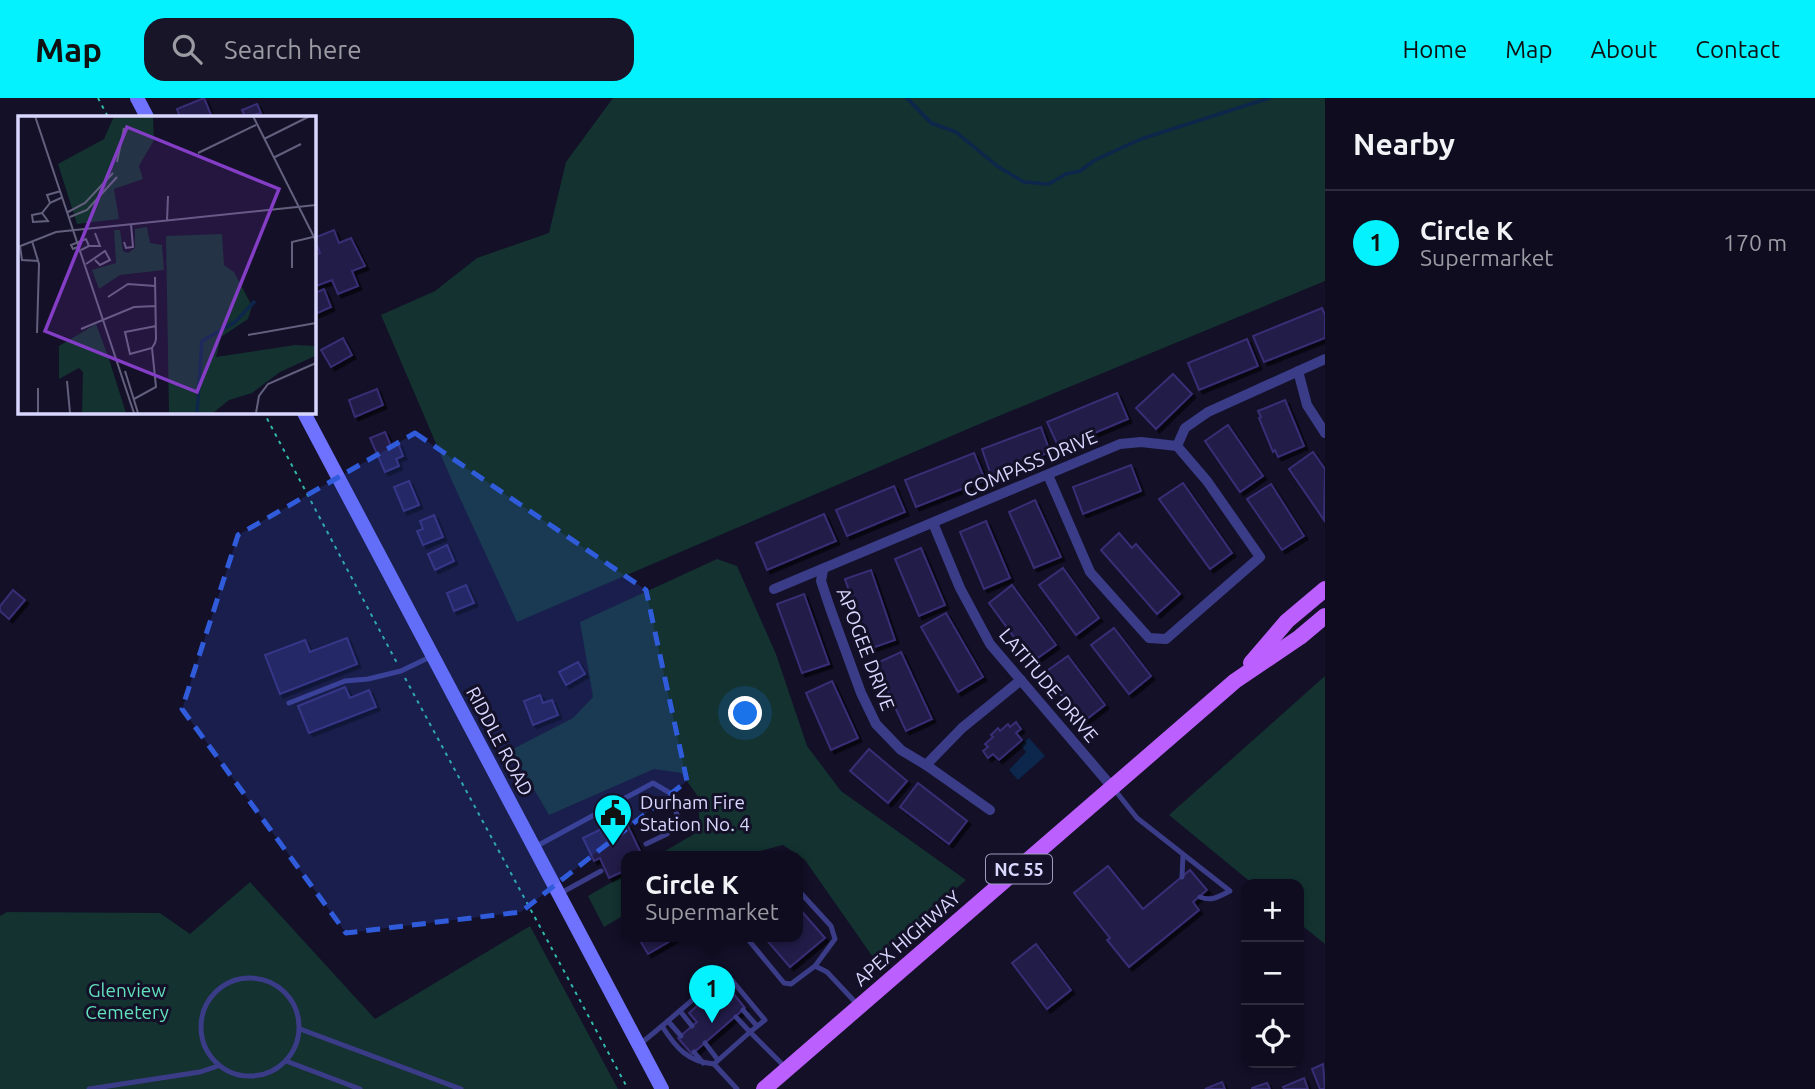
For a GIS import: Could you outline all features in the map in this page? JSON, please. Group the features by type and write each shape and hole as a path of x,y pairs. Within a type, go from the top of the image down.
{"main road":[{"path":"137,98 146,116"},
{"name":"RIDDLE ROAD","path":"304,413 662,1089"},
{"name":"APEX HIGHWAY","path":"1235,681 1287,621 1325,589"},
{"name":"APEX HIGHWAY","path":"772,1087 788,1069 1235,681 1300,637 1325,616"}],"street":[{"path":"1048,475 1090,572 1149,638 1166,639 1260,557 1207,481 1177,446 1185,428 1208,412 1325,359"},
{"path":"1298,371 1307,405 1325,433"},
{"name":"COMPASS DRIVE","path":"774,589 1120,444 1141,442 1177,446"},
{"name":"LATITUDE DRIVE","path":"933,523 960,588 990,644 1112,787"},
{"name":"APOGEE DRIVE","path":"823,570 821,581 830,608 860,693 876,724 901,750 990,810"},
{"path":"926,765 962,728 1021,680"}],"lane":[{"path":"289,703 345,681 401,671 432,655"},
{"path":"534,847 653,783 670,793 678,818 667,834 646,844"},
{"path":"1112,787 1137,818 1230,891 1214,899 1200,897"},
{"path":"1182,877 1183,855"},
{"path":"559,894 601,871"},
{"path":"750,942 784,983 791,984 815,966 835,939 831,926 803,895"},
{"path":"815,966 827,972 860,1007"},
{"path":"639,1045 725,972 765,1020 716,1062 704,1063 690,1059 662,1026"},
{"path":"717,979 729,995"},
{"path":"233,980 265,980 280,988 291,1000 299,1016 300,1029 296,1047 286,1061 269,1073 257,1077 232,1074 218,1066 208,1054 203,1042 202,1018 210,997 233,980"},
{"path":"709,986 722,1000"},
{"path":"743,1010 757,1026"},
{"path":"680,1011 692,1027"},
{"path":"736,1017 788,1069"},
{"path":"668,1021 681,1036"},
{"path":"300,1029 461,1089"},
{"path":"705,1043 737,1089"},
{"path":"694,1052 704,1063"},
{"path":"286,1061 360,1089"},
{"path":"89,1089 200,1072 218,1066"}],"path":[{"path":"98,98 107,116"},
{"path":"265,413 401,671 628,1089"}],"highlighted area":[{"path":"415,433 646,590 687,781 521,912 346,933 182,709 238,535"}],"green space":[{"path":"613,98 1325,98 1325,281 970,428 517,622 452,481 381,315 435,291 477,258 549,233 566,162"},
{"path":"717,559 737,566 776,654 807,746 841,791 966,880 875,960 803,859 803,851 792,851 783,845 760,851 665,851 699,831 699,798 681,773 654,769 549,815 511,750 573,718 593,697 580,622"},
{"path":"1325,676 1325,944 1304,927 1304,879 1247,879 1169,815"},
{"path":"621,877 621,917 604,927 588,896"},
{"name":"Glenview Cemetery","path":"250,882 375,1019 530,926 618,1089 0,1089 0,916 7,912 160,913 190,934"}],"water":[{"path":"1029,738 1045,756 1018,780 1009,770 1026,752 1021,745"}],"building":[{"path":"204,98 212,116 180,116 177,109"},
{"path":"257,104 261,113 245,116 242,110"},
{"path":"334,230 339,243 351,238 365,266 352,271 358,286 338,294 332,280 315,286 315,255 320,253 315,238"},
{"path":"324,289 331,307 315,314 315,293"},
{"path":"1322,308 1325,315 1325,338 1264,362 1253,336"},
{"path":"343,338 352,355 331,367 321,350"},
{"path":"1247,339 1258,366 1199,390 1188,363"},
{"path":"1173,374 1192,394 1156,429 1136,408"},
{"path":"377,389 383,405 355,417 349,400"},
{"path":"1117,393 1128,419 1059,448 1047,422"},
{"path":"1285,400 1304,446 1278,457 1275,450 1273,452 1258,411"},
{"path":"1228,425 1263,476 1240,492 1205,441"},
{"path":"1041,427 1050,452 1000,472 1001,475 992,478 982,449"},
{"path":"385,432 391,446 398,443 403,456 396,459 399,466 385,472 370,438"},
{"path":"1313,452 1325,469 1324,520 1289,469"},
{"path":"974,453 985,480 916,507 905,480"},
{"path":"1131,465 1141,491 1083,514 1073,487"},
{"path":"409,481 419,505 404,511 394,487"},
{"path":"1183,483 1232,553 1210,569 1159,499"},
{"path":"1271,484 1304,536 1282,550 1247,499"},
{"path":"894,486 905,512 847,536 836,510"},
{"path":"1035,500 1061,557 1034,568 1009,512"},
{"path":"824,514 836,541 767,570 756,543"},
{"path":"434,515 443,537 423,545 417,531 423,529 420,521"},
{"path":"986,521 1010,578 984,589 960,532"},
{"path":"1119,533 1132,548 1136,544 1180,594 1157,614 1101,550"},
{"path":"447,545 454,561 435,570 428,554"},
{"path":"921,548 945,605 919,616 895,559"},
{"path":"1063,568 1099,618 1076,635 1039,585"},
{"path":"871,570 895,640 869,649 845,579"},
{"path":"466,585 474,603 454,611 447,593"},
{"path":"1012,585 1056,645 1032,662 989,603"},
{"path":"13,590 25,600 9,619 0,611 0,606"},
{"path":"804,594 829,664 802,673 777,604"},
{"path":"946,613 983,677 958,692 921,627"},
{"path":"1114,628 1151,676 1129,694 1091,645"},
{"path":"347,638 357,664 280,694 265,655 305,640 310,652"},
{"path":"901,652 932,719 906,731 875,664"},
{"path":"1068,656 1105,705 1083,722 1044,673"},
{"path":"578,662 585,674 566,685 559,672"},
{"path":"832,681 858,738 831,750 806,693"},
{"path":"345,687 350,698 369,690 376,707 309,733 298,706"},
{"path":"540,695 543,703 552,700 558,715 533,725 524,701"},
{"path":"1016,722 1021,729 1016,733 1022,740 999,760 993,754 988,758 983,751 988,747 985,744 993,737 991,735 998,728 1000,731 1008,724 1010,727"},
{"path":"869,749 907,781 888,803 850,771"},
{"path":"918,783 967,821 949,844 900,807"},
{"name":"Durham Fire Station No. 4","path":"624,818 640,851 621,851 621,872 609,878 600,858 594,861 583,838"},
{"path":"1108,866 1143,909 1190,870 1207,890 1193,902 1199,910 1129,967 1074,893"},
{"path":"803,913 825,938 790,967 768,942 803,942"},
{"path":"641,942 668,942 648,954"},
{"path":"1036,944 1071,990 1047,1009 1012,963"},
{"path":"732,992 745,1008 692,1054 678,1038 697,1022 689,1013 707,997 715,1007"},
{"path":"1323,1064 1325,1089 1320,1089 1312,1069"},
{"path":"1304,1078 1308,1089 1283,1087"},
{"path":"1222,1082 1225,1089 1205,1089"},
{"path":"1267,1083 1270,1089 1252,1089 1252,1088"}],"waterway":[{"path":"907,98 931,123 956,132 997,166 1024,182 1049,184 1141,139 1269,98"}],"place":[{"name":"Durham Fire Station No. 4","path":"613,847"},
{"name":"Circle K","path":"712,1023"}]}
